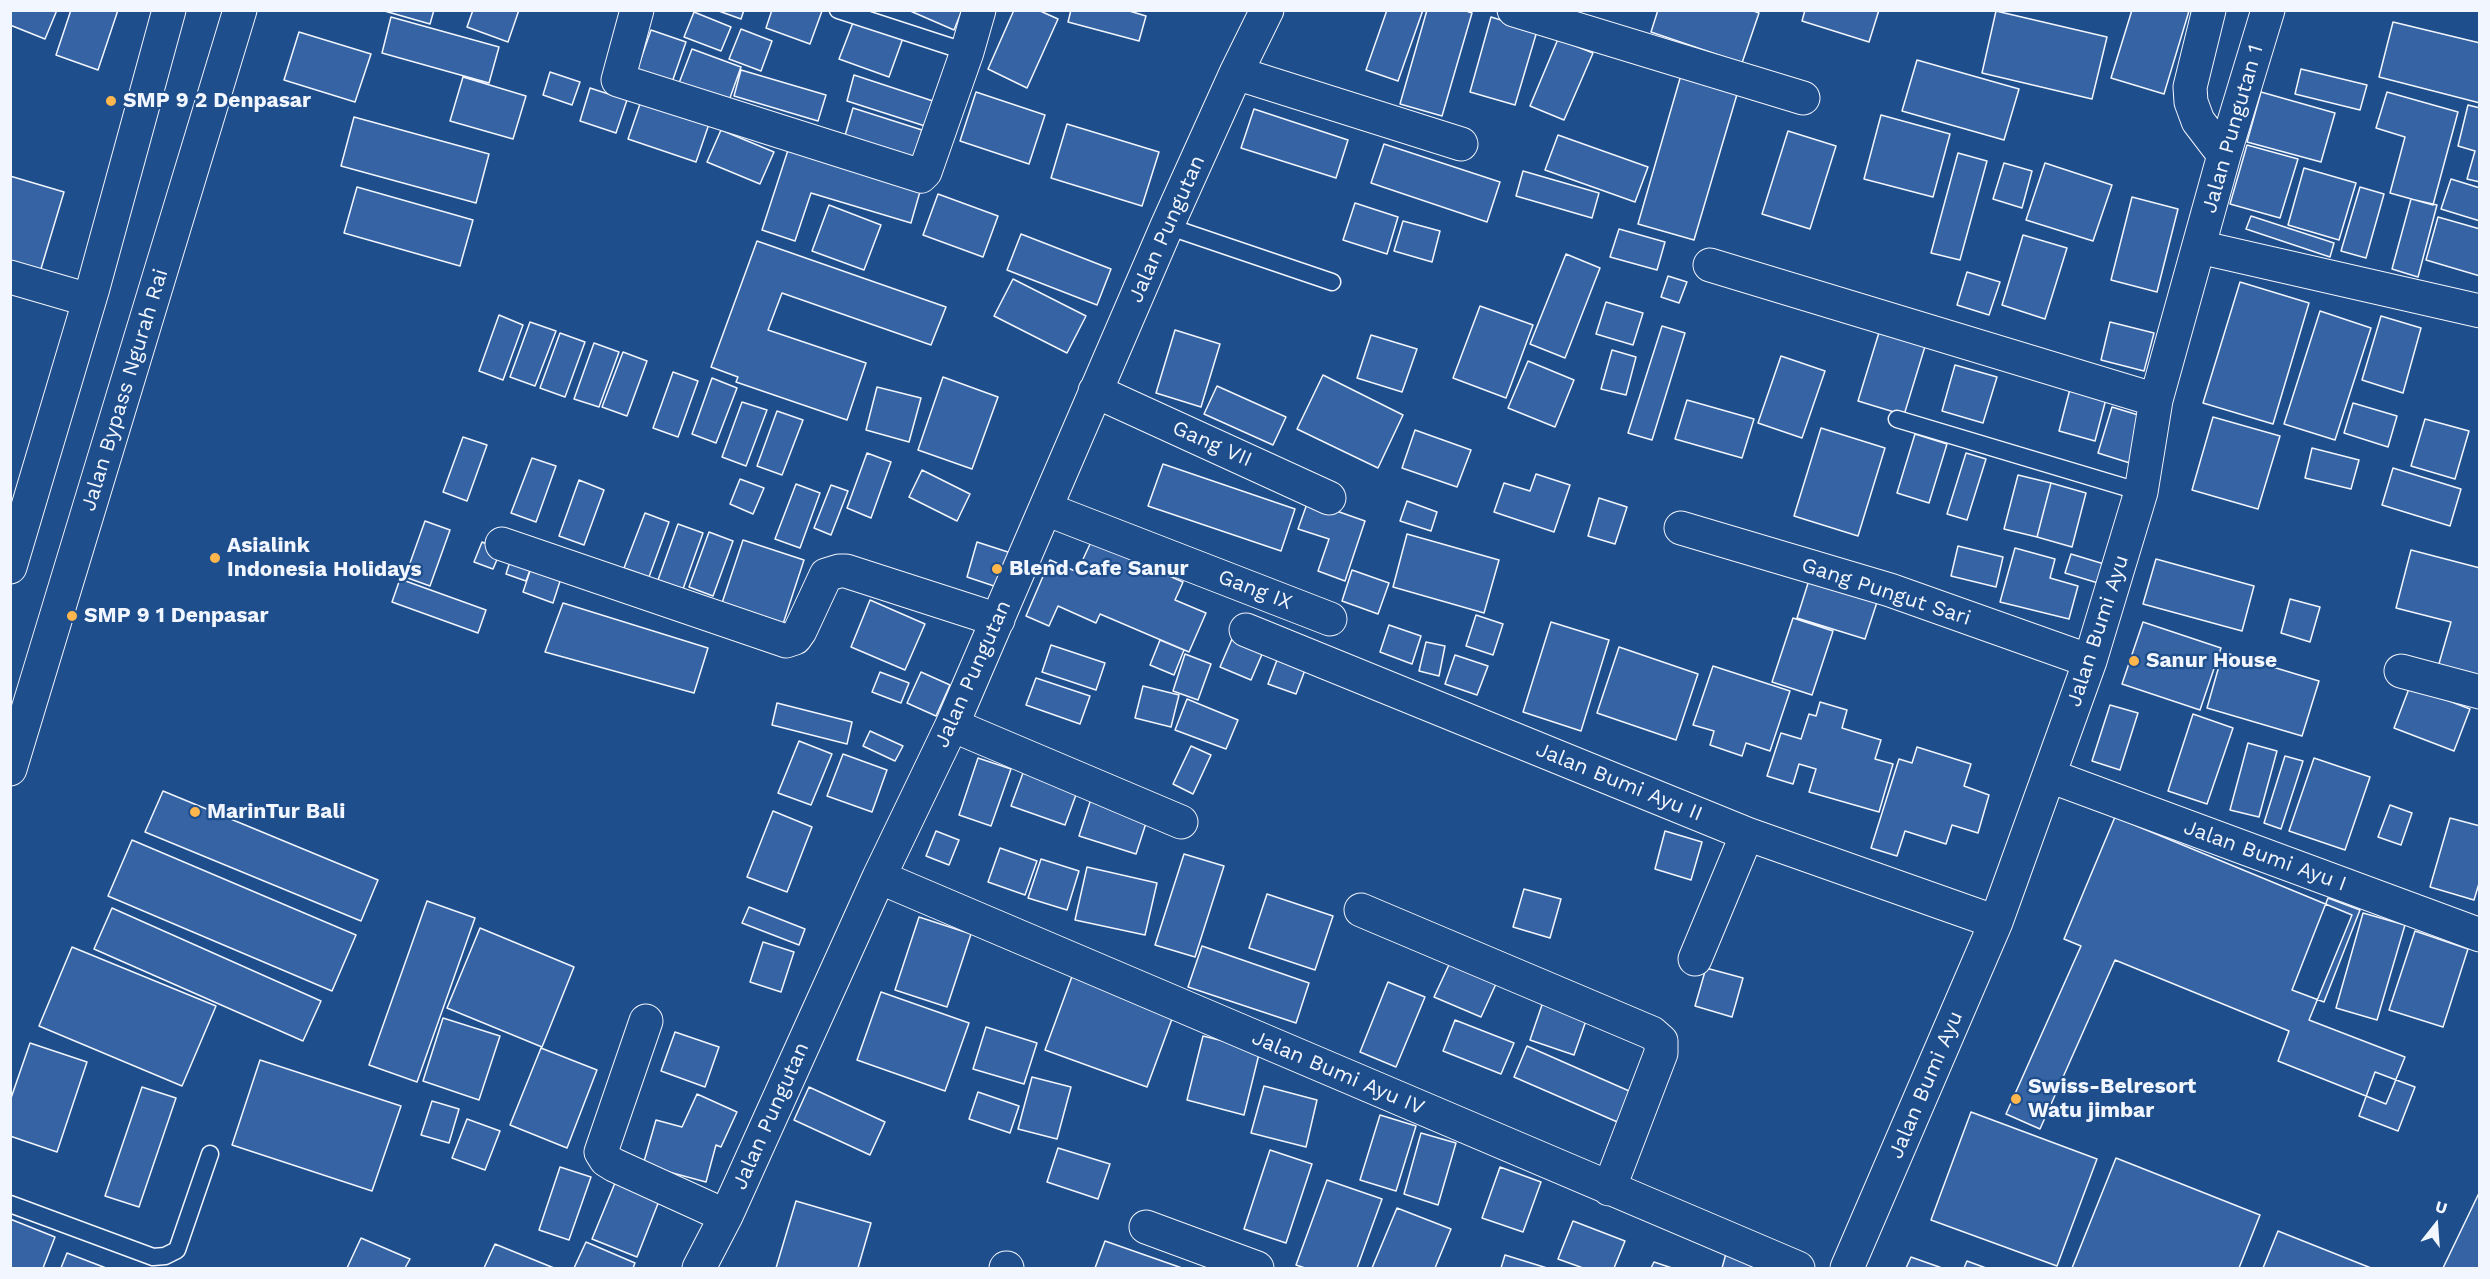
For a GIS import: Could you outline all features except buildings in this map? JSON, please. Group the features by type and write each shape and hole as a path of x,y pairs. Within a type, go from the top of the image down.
{"main road":[{"path":"12,554 89,300 169,10"},
{"name":"Jalan Bypass Ngurah Rai","path":"10,769 240,10"},
{"path":"637,10 618,80 921,176 925,172 967,52 979,10"},
{"name":"Jalan Pungutan","path":"699,1269 726,1216 879,877 952,725 1167,226 1267,10"},
{"path":"1514,10 1803,98"},
{"path":"2210,10 2190,87 2191,102 2198,121 2223,155"},
{"name":"Jalan Pungutan 1","path":"2199,247 2223,155 2268,10"},
{"path":"1236,73 1461,144"},
{"path":"2199,247 2480,311"},
{"name":"Jalan Bumi Ayu","path":"1847,1269 1996,922 2090,661 2141,492 2156,400 2199,247"},
{"path":"1710,265 2156,400"},
{"path":"10,277 89,300"},
{"name":"Gang VII","path":"1095,391 1329,498"},
{"name":"Gang IX","path":"1046,509 1330,619"},
{"name":"Gang Pungut Sari","path":"1680,528 1890,590 2090,661"},
{"path":"502,544 786,641 795,638 800,630 826,575 839,571 846,571 998,620"},
{"name":"Jalan Bumi Ayu II","path":"1246,630 1747,834 1996,922"},
{"path":"2401,671 2480,692"},
{"path":"952,725 1181,822"},
{"name":"Jalan Bumi Ayu I","path":"2050,776 2480,935"},
{"path":"1695,959 1747,834"},
{"name":"Jalan Bumi Ayu IV","path":"879,877 1798,1269"},
{"path":"1361,910 1652,1032 1661,1041 1661,1053 1609,1189"},
{"path":"646,1021 601,1152 606,1160 614,1165 726,1216"},
{"path":"1146,1227 1257,1269"}],"lane":[{"path":"838,10 967,52"},
{"path":"1167,226 1332,282"},
{"path":"1897,419 2141,492"},
{"path":"10,1204 153,1257 165,1256 177,1250 210,1154"}],"place":[{"name":"SMP 9 2 Denpasar","path":"111,101"},
{"name":"Asialink Indonesia Holidays","path":"215,558"},
{"name":"Blend Cafe Sanur","path":"997,569"},
{"name":"SMP 9 1 Denpasar","path":"72,616"},
{"name":"Sanur House","path":"2134,661"},
{"name":"MarinTur Bali","path":"195,812"},
{"name":"Swiss-Belresort Watu jimbar","path":"2016,1099"}]}
